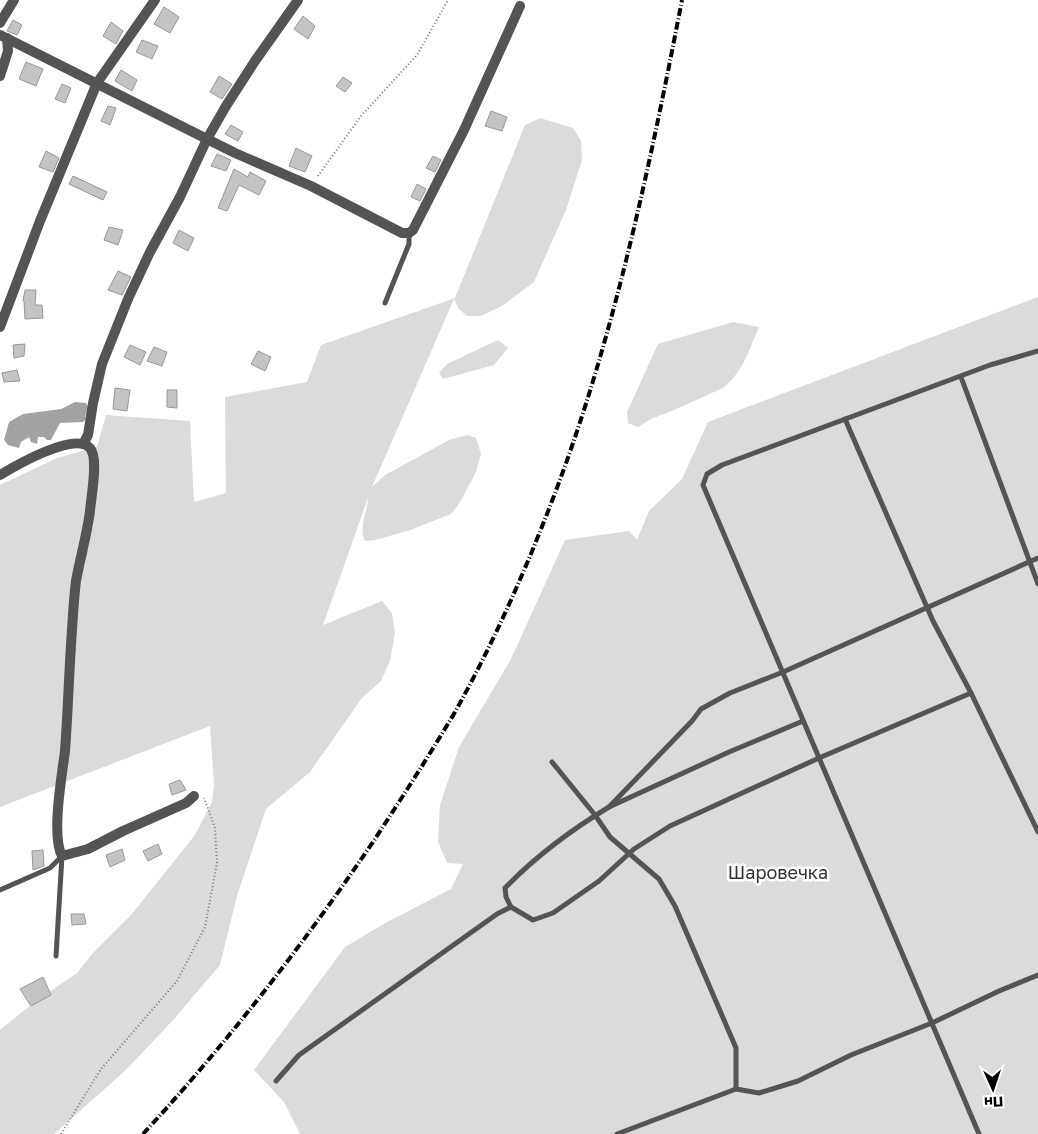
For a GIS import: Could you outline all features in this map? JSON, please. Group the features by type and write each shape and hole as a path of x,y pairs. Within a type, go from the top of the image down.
{"street":[{"path":"0,23 14,0"},
{"path":"0,327 40,221 98,83 155,0"},
{"path":"83,444 88,435 102,364 110,341 150,252 180,196 207,139 255,61 298,0"},
{"path":"3,36 207,139 311,186 402,233 409,233 413,230 464,130 520,6"},
{"path":"0,76 8,52 3,36"},
{"path":"0,475 58,446 83,444 89,447 93,453 94,466 88,534 76,582 58,830 58,842 62,856 88,849 186,803 194,796"}],"lane":[{"path":"385,303 409,244 409,233"},
{"path":"979,1134 703,485 707,474 722,465 961,377 1038,351"},
{"path":"961,377 1038,584"},
{"path":"845,419 928,607 1038,832"},
{"path":"609,807 692,721 701,709 730,693 783,672 1038,558"},
{"path":"803,720 729,752 595,815 526,866 505,888 506,897 511,907 533,920 553,913 599,880 628,854 670,826 819,758 971,693"},
{"path":"552,762 595,815 610,837 659,879 674,906 736,1048 736,1088"},
{"path":"0,890 50,868 62,856"},
{"path":"56,956 62,856"},
{"path":"276,1081 299,1054 497,914 511,907"},
{"path":"617,1134 736,1088 759,1093 798,1081 851,1055 932,1023 999,991 1038,975"}],"path":[{"path":"311,186 361,116 416,55 448,0"},
{"path":"61,1134 101,1068 177,981 205,927 217,863 214,828 203,795 194,796"}],"green space":[{"path":"540,118 573,128 581,141 582,160 566,210 534,282 502,306 481,316 467,316 459,309 454,299 372,487 385,475 451,439 468,435 476,438 481,454 476,472 459,504 451,514 410,530 376,540 365,541 363,525 368,498 323,625 382,601 392,613 395,633 390,661 381,681 362,698 310,772 266,809 237,896 220,965 174,1019 127,1069 54,1134 0,1134 0,1030 32,1004 77,973 93,953 131,915 195,835 212,802 214,784 210,726 0,807 0,485 57,458 97,447 106,415 190,421 194,502 226,493 225,397 307,382 321,345 455,298 525,125"},
{"name":"Шаровечка","path":"1038,297 1038,1134 300,1134 284,1102 254,1070 345,947 387,922 451,889 463,864 447,863 438,842 440,805 459,747 511,659 565,540 629,531 637,540 649,511 682,479 708,422"},
{"path":"733,322 759,327 741,368 730,382 723,388 651,419 638,427 628,423 627,412 658,344"},
{"path":"498,340 508,348 494,365 443,379 439,373 447,364"}],"shaded area":[{"path":"75,402 86,403 88,407 85,417 87,418 83,422 60,423 51,440 38,437 37,444 31,442 29,437 21,442 19,448 8,445 4,440 9,422 23,414 61,409"}],"building":[{"path":"164,7 179,17 170,33 154,24"},
{"path":"303,16 315,26 308,39 294,29"},
{"path":"13,20 22,25 17,35 7,31"},
{"path":"111,22 123,31 116,44 103,36"},
{"path":"142,40 158,46 152,59 136,52"},
{"path":"26,62 43,69 36,86 19,79"},
{"path":"121,70 137,80 132,91 115,81"},
{"path":"219,76 232,84 222,99 210,92"},
{"path":"343,77 352,83 345,92 336,86"},
{"path":"62,84 71,88 65,103 55,99"},
{"path":"108,106 116,108 110,125 101,121"},
{"path":"491,111 507,117 502,131 485,126"},
{"path":"231,125 243,132 238,141 225,134"},
{"path":"296,148 312,156 305,172 289,166"},
{"path":"46,151 59,158 53,172 39,167"},
{"path":"217,154 231,160 226,171 211,166"},
{"path":"433,156 441,160 435,172 426,168"},
{"path":"234,169 248,177 250,172 266,181 259,195 239,185 227,211 218,208"},
{"path":"73,176 107,192 103,200 69,184"},
{"path":"417,184 426,189 420,201 411,197"},
{"path":"109,227 123,230 118,245 104,240"},
{"path":"179,230 194,238 188,251 173,243"},
{"path":"118,271 131,277 122,295 108,290"},
{"path":"25,290 36,290 35,305 42,305 43,318 25,319 23,301"},
{"path":"25,344 24,356 14,358 13,345"},
{"path":"130,345 146,352 140,365 124,357"},
{"path":"154,347 167,352 162,366 147,361"},
{"path":"258,351 271,357 265,371 251,364"},
{"path":"17,370 20,381 4,382 2,373"},
{"path":"115,388 130,390 127,411 113,409"},
{"path":"167,390 177,390 177,408 167,407"},
{"path":"180,780 186,790 172,795 169,784"},
{"path":"158,844 162,854 148,861 143,851"},
{"path":"122,849 125,860 110,867 106,855"},
{"path":"43,850 44,866 33,870 32,851"},
{"path":"71,914 84,914 86,924 72,925"},
{"path":"43,977 51,995 31,1006 20,989"}],"railway":[{"path":"143,1134 205,1064 292,956 373,842 455,712 501,622 565,466 601,353 646,177 682,0"}]}
